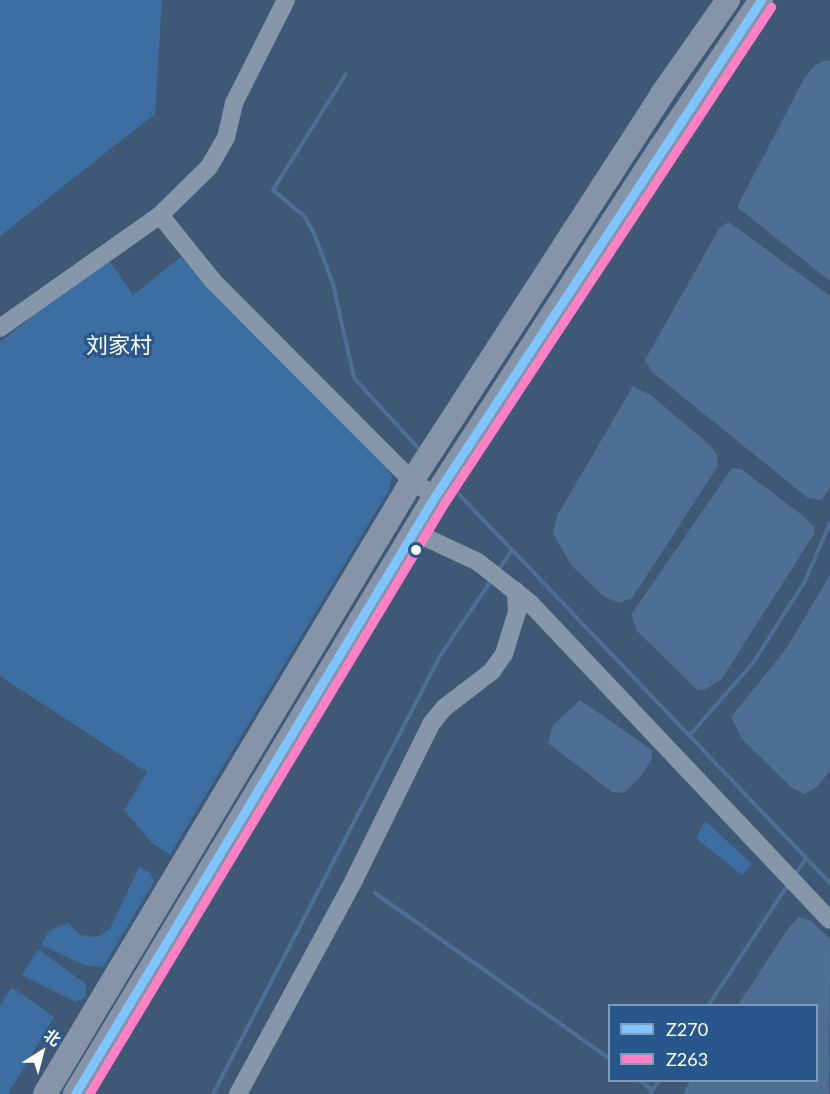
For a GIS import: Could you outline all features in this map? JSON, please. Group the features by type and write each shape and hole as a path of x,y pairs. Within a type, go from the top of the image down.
{"main road":[{"path":"45,1094 412,481 662,94 728,0"},
{"path":"75,1094 435,496 661,147 761,0"}],"street":[{"path":"0,328 160,215 219,154 234,103 286,0"},
{"path":"160,215 213,281 412,481 435,496"},
{"path":"414,532 478,562 516,591 830,920"},
{"path":"238,1094 354,880 431,724 444,708 492,671 504,654 517,612 516,591"}],"shaded area":[{"path":"0,0 162,0 155,114 0,236"},
{"path":"826,60 830,61 830,281 737,207 805,77 815,65"},
{"path":"729,222 830,296 830,488 821,500 808,498 652,372 645,360 720,227"},
{"path":"107,257 133,295 181,257 385,464 392,477 389,490 170,855 152,843 124,810 147,772 0,676 0,342"},
{"path":"633,386 652,396 710,445 717,455 718,466 632,598 619,603 603,596 571,565 553,533 557,516"},
{"path":"732,468 741,469 802,515 814,527 814,534 721,680 704,690 696,689 637,631 631,615"},
{"path":"830,575 830,770 817,787 804,794 792,788 742,739 731,717 786,649"},
{"path":"580,700 652,750 651,760 641,776 624,793 612,792 548,743 553,725"},
{"path":"705,821 752,864 742,875 696,838"},
{"path":"139,867 150,873 154,882 103,967 84,965 41,945 49,931 68,923 80,935 97,937 110,929"},
{"path":"799,917 811,921 830,939 829,1094 683,1094 689,1082 818,1082 818,1004 739,1004 790,926"},
{"path":"38,949 86,984 86,997 75,1002 22,975"},
{"path":"12,987 54,1017 8,1094 0,1094 0,1006"}],"waterway":[{"path":"346,74 273,190 304,216 314,233 333,284 354,378 421,451"},
{"path":"451,486 830,883"},
{"path":"689,736 753,663 805,581 830,523"},
{"path":"497,572 511,551"},
{"path":"213,1094 440,656 491,581"},
{"path":"795,875 806,858"},
{"path":"709,1004 789,883"},
{"path":"375,893 608,1058"},
{"path":"642,1082 652,1090"},
{"path":"650,1094 658,1082"}],"transit line":[{"name":"Z270","path":"75,1094 435,496 761,0"},
{"name":"Z263","path":"89,1094 445,502 771,7"}],"district":[{"name":"刘家村","path":"119,345"}]}
